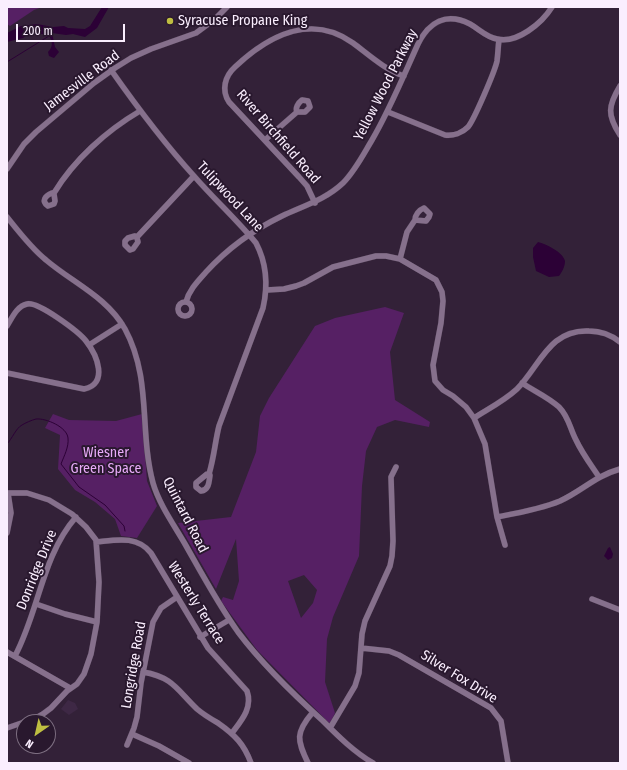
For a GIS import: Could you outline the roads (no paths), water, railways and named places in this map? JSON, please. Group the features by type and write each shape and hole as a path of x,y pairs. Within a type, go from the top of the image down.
{"street":[{"name":"Jamesville Road","path":"7,169 24,144 36,132 111,70 131,58 151,49 196,33 215,19 227,7"},
{"path":"388,112 445,135 454,135 463,131 471,122 493,73 499,40 520,35 543,19 552,7"},
{"name":"Yellow Wood Parkway","path":"186,302 191,291 215,262 233,246 282,216 315,202 331,193 352,173 388,112 422,34 430,26 442,20 458,20 470,24 489,36 499,40"},
{"name":"River Birchfield Road","path":"315,202 307,186 229,102 225,91 226,78 234,68 262,46 291,32 307,28 318,28 332,32 351,42 393,72 404,76"},
{"name":"Tulipwood Lane","path":"111,70 140,111 194,176 256,243 265,269 267,290 264,308 220,426 209,474"},
{"path":"620,86 613,97 610,112 611,120 620,135"},
{"path":"54,193 66,176 94,145 114,128 140,111"},
{"path":"265,140 297,112"},
{"path":"137,237 194,176"},
{"name":"Quintard Road","path":"7,217 35,251 100,299 116,315 122,324 139,362 148,454 154,485 174,526 229,620 279,678 313,712 365,758 373,763"},
{"path":"400,259 407,232 415,220"},
{"path":"267,290 284,289 296,286 333,267 371,257 386,256 400,259 431,276 439,284 443,301 441,323 433,365 435,381 443,390 466,407 474,418 485,444 497,518 505,545"},
{"path":"7,326 20,307 26,304 32,304 41,308 68,325 89,345 94,355 100,375 96,383 89,388 77,388 7,373"},
{"path":"89,345 122,324"},
{"path":"474,418 508,397 522,383 532,371 543,353 556,340 570,334 585,331 600,331 613,336 620,342"},
{"path":"522,383 560,408 571,426 574,438 581,451 599,477"},
{"path":"330,728 355,686 359,673 362,634 365,621 390,566 393,541 391,477 396,467"},
{"path":"497,518 548,506 560,501 599,477 620,469"},
{"path":"7,533 10,513 7,493 27,493 38,495 57,504 76,517 86,527 96,542 99,582 97,622 91,654 80,681 70,688 43,714 7,728"},
{"name":"Donridge Drive","path":"15,656 24,637 55,548 68,526 76,517"},
{"name":"Westerly Terrace","path":"96,542 127,540 141,544 151,553 200,637 208,648 242,684 248,695 248,708 232,733"},
{"name":"Longridge Road","path":"127,746 137,717 143,672 154,618 161,608 176,596"},
{"path":"592,599 620,610"},
{"path":"36,604 65,614 97,622"},
{"path":"200,637 229,620"},
{"name":"Silver Fox Drive","path":"361,648 399,655 491,708 501,720 508,763"},
{"path":"7,652 70,688"},
{"path":"143,672 167,679 175,685 201,712 232,733 240,741 248,754 251,763"},
{"path":"308,763 299,741 304,723 313,712"},
{"path":"132,734 189,763"}],"waterway":[{"path":"7,62 49,36"},
{"path":"7,444 20,426 34,419 45,420 60,427 67,434 68,438 68,445 61,464 79,487 105,505 124,526 125,531"}],"place":[{"name":"Syracuse Propane King","path":"170,21"}],"park label":[{"name":"Wiesner Green Space","path":"106,462"}]}
